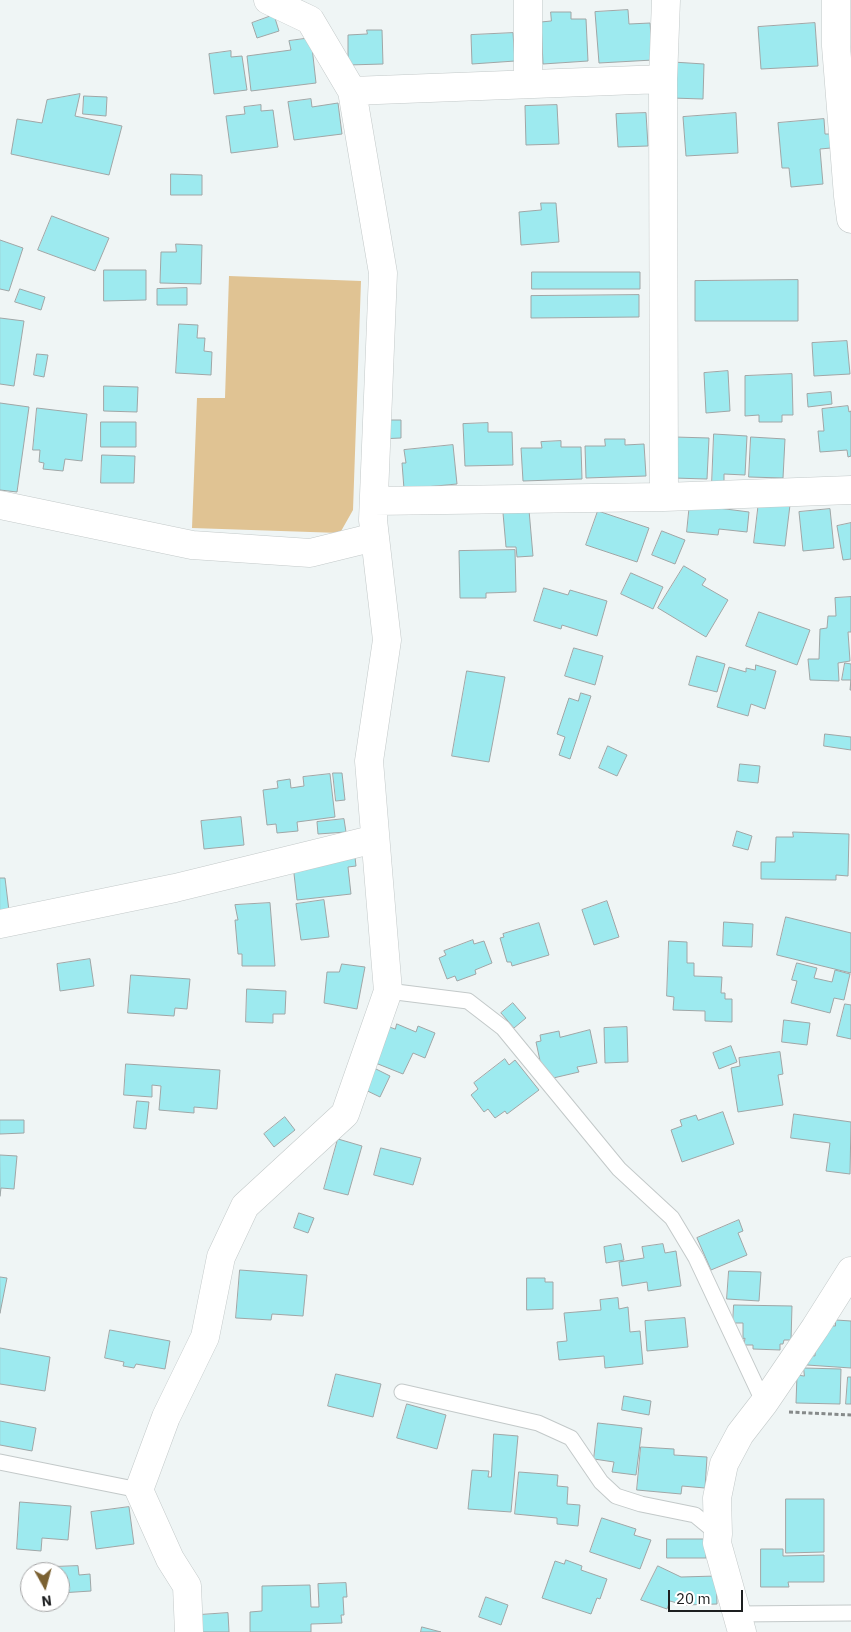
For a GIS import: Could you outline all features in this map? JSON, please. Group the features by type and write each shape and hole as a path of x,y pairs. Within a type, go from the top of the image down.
{"street":[{"path":"190,1632 187,1586 170,1559 139,1490 166,1417 205,1337 221,1257 245,1206 345,1114 388,991 369,761 387,640 373,520 383,273 352,91 310,20 268,0"},
{"path":"528,0 528,84"},
{"path":"664,497 664,79 666,0"},
{"path":"836,0 836,46 851,219"},
{"path":"352,91 664,79"},
{"path":"374,501 664,497 851,490"},
{"path":"0,504 192,545 310,553 375,537"},
{"path":"0,924 175,888 375,839"},
{"path":"740,1623 717,1543 717,1498 724,1464 740,1434 815,1328 851,1270"}],"lane":[{"path":"388,991 468,1001 503,1028 619,1169 672,1218 696,1258 761,1406"},
{"path":"402,1392 538,1423 571,1438 601,1482 616,1496 641,1504 695,1515 718,1534"},
{"path":"0,1462 139,1490"},
{"path":"740,1623 851,1613"}],"path":[{"path":"761,1406 815,1414 851,1415"}],"shaded area":[{"path":"229,276 361,281 353,510 340,533 192,528 197,398 225,398"}],"building":[{"path":"628,10 629,24 650,23 653,60 599,63 595,12"},
{"path":"551,12 571,12 571,19 586,19 588,61 543,64 541,22 551,21"},
{"path":"274,15 279,31 257,38 252,23"},
{"path":"815,23 818,66 761,69 758,27"},
{"path":"367,30 382,30 383,64 348,65 348,35 367,34"},
{"path":"513,33 515,61 472,64 471,35"},
{"path":"311,38 316,83 251,91 247,56 291,50 289,41"},
{"path":"231,51 231,57 242,56 247,90 214,94 209,54"},
{"path":"673,62 704,64 703,99 671,98"},
{"path":"80,94 75,116 122,126 109,175 11,154 17,119 42,123 47,100"},
{"path":"84,96 107,97 106,116 83,114"},
{"path":"311,99 312,107 338,103 342,134 294,140 288,102"},
{"path":"261,105 261,111 273,110 278,147 231,153 226,116 245,114 244,107"},
{"path":"557,105 559,144 526,145 525,106"},
{"path":"646,113 648,146 618,147 616,114"},
{"path":"736,113 738,153 686,156 683,117"},
{"path":"824,119 825,134 830,134 831,148 820,149 823,184 791,187 789,168 782,168 778,123"},
{"path":"171,174 202,175 202,195 171,195"},
{"path":"541,203 556,203 559,242 521,245 519,212 541,210"},
{"path":"52,216 109,238 95,271 38,250"},
{"path":"0,240 23,248 9,291 0,289"},
{"path":"176,244 202,245 201,284 160,283 161,252 176,252"},
{"path":"104,270 146,270 146,300 104,301"},
{"path":"532,272 640,272 640,289 532,289"},
{"path":"798,280 798,321 695,321 695,281"},
{"path":"187,288 187,305 157,305 157,289"},
{"path":"20,289 45,297 41,310 15,302"},
{"path":"639,295 639,317 531,318 531,296"},
{"path":"0,318 24,321 14,386 0,384"},
{"path":"179,324 198,325 197,338 205,338 204,351 212,352 211,375 176,373"},
{"path":"847,341 850,374 814,376 812,343"},
{"path":"37,354 48,355 44,377 34,375"},
{"path":"728,371 730,411 706,413 704,373"},
{"path":"792,374 793,415 782,415 782,422 759,422 759,415 745,416 745,376"},
{"path":"104,386 138,387 137,412 104,411"},
{"path":"831,392 832,404 808,407 807,394"},
{"path":"0,403 29,407 17,492 0,490"},
{"path":"848,406 849,412 851,411 851,456 848,457 847,450 820,452 818,431 824,431 822,409"},
{"path":"37,408 87,414 82,461 65,459 63,471 43,469 44,463 39,462 40,450 33,450"},
{"path":"379,420 401,420 401,438 379,439"},
{"path":"101,422 136,422 136,447 101,447"},
{"path":"488,423 488,432 512,432 513,465 465,466 463,424"},
{"path":"714,434 747,436 745,475 724,474 724,484 712,484"},
{"path":"675,437 709,438 707,479 673,478"},
{"path":"751,437 785,439 783,478 749,477"},
{"path":"605,439 625,439 625,445 644,444 646,476 586,478 585,446 605,446"},
{"path":"561,441 561,447 581,447 582,479 523,481 521,448 542,448 541,442"},
{"path":"453,445 457,484 404,489 402,463 406,463 404,450"},
{"path":"102,455 135,456 134,483 101,483"},
{"path":"759,501 790,505 785,546 754,543"},
{"path":"690,502 749,512 747,532 719,529 718,535 687,532"},
{"path":"830,509 834,548 803,551 799,512"},
{"path":"529,510 533,556 517,557 516,547 506,547 503,513"},
{"path":"598,511 649,528 637,562 586,545"},
{"path":"851,523 851,559 843,560 837,526"},
{"path":"662,531 685,540 675,564 652,555"},
{"path":"515,550 516,592 486,593 486,598 460,598 459,551"},
{"path":"684,566 706,579 702,585 728,600 706,637 658,608"},
{"path":"631,573 663,587 653,609 621,594"},
{"path":"544,588 568,595 570,590 607,601 597,636 562,625 561,629 534,621"},
{"path":"851,597 851,632 848,632 850,661 838,663 839,681 810,680 808,659 819,659 820,629 827,628 828,616 836,616 835,598"},
{"path":"759,612 810,630 797,665 746,646"},
{"path":"574,648 603,656 595,685 565,676"},
{"path":"697,656 725,664 717,692 689,685"},
{"path":"845,663 851,664 851,680 842,680"},
{"path":"756,665 776,671 765,709 751,704 748,716 717,707 729,667 746,672 746,668 755,670"},
{"path":"467,671 505,677 489,762 452,756"},
{"path":"581,693 591,696 570,759 559,755 565,737 557,734 569,698 578,701"},
{"path":"825,734 851,737 851,750 824,746"},
{"path":"608,746 627,755 617,776 599,768"},
{"path":"740,764 760,766 758,783 738,781"},
{"path":"333,773 342,773 345,800 336,801"},
{"path":"330,774 335,817 297,822 298,831 277,833 276,824 267,825 263,790 278,788 277,781 290,779 291,788 304,786 303,777"},
{"path":"241,817 244,845 204,849 201,821"},
{"path":"344,819 346,832 318,834 317,822"},
{"path":"737,831 752,836 748,850 733,846"},
{"path":"793,832 849,834 848,876 836,875 836,880 761,879 761,862 775,862 776,837 793,837"},
{"path":"355,857 356,866 348,867 351,894 297,900 293,865"},
{"path":"0,878 5,878 9,911 0,913"},
{"path":"324,900 329,937 301,940 296,904"},
{"path":"607,901 619,937 594,945 582,910"},
{"path":"270,903 275,966 242,966 242,954 238,954 235,920 238,920 235,905"},
{"path":"786,917 851,933 851,973 777,955"},
{"path":"724,922 753,924 752,947 723,946"},
{"path":"539,923 549,955 512,966 511,962 507,962 500,938 504,937 503,934"},
{"path":"473,940 474,944 484,941 492,963 475,970 476,974 457,981 455,976 447,979 439,958 446,955 444,951"},
{"path":"669,941 687,942 687,963 694,963 694,976 722,977 721,993 725,993 725,999 732,999 732,1022 705,1021 705,1011 673,1010 674,997 667,996"},
{"path":"90,959 94,986 60,991 57,964"},
{"path":"797,963 817,968 814,978 832,982 835,970 850,974 844,1000 834,998 830,1013 791,1003 797,981 792,980"},
{"path":"342,964 365,967 357,1009 324,1003 327,972 339,972"},
{"path":"131,975 190,979 187,1009 175,1008 174,1016 128,1013"},
{"path":"247,989 286,991 285,1014 273,1014 273,1023 246,1022"},
{"path":"513,1003 526,1018 514,1028 501,1013"},
{"path":"845,1004 851,1005 851,1039 837,1036"},
{"path":"784,1020 810,1023 807,1045 782,1042"},
{"path":"397,1024 416,1032 418,1026 435,1033 425,1058 413,1053 403,1074 368,1060 384,1025 395,1029"},
{"path":"627,1027 628,1062 605,1063 604,1028"},
{"path":"590,1030 597,1063 577,1067 579,1072 549,1079 547,1069 542,1070 536,1042 541,1041 540,1035 559,1031 560,1037"},
{"path":"731,1046 737,1062 719,1069 713,1053"},
{"path":"780,1052 783,1074 778,1075 783,1105 738,1112 731,1068 740,1066 739,1058"},
{"path":"505,1059 509,1065 515,1060 539,1090 507,1114 505,1111 495,1118 488,1109 484,1112 471,1095 478,1089 474,1083"},
{"path":"126,1064 220,1070 217,1109 194,1107 194,1113 159,1110 161,1086 152,1085 152,1097 124,1095"},
{"path":"366,1064 390,1076 380,1097 355,1085"},
{"path":"137,1101 149,1102 146,1129 134,1128"},
{"path":"723,1112 734,1144 682,1162 671,1130 682,1126 680,1120 696,1115 698,1120"},
{"path":"794,1114 851,1122 850,1174 826,1171 830,1143 791,1138"},
{"path":"285,1117 295,1130 274,1147 264,1134"},
{"path":"0,1120 24,1120 24,1133 0,1134"},
{"path":"338,1139 362,1146 348,1195 324,1189"},
{"path":"381,1148 421,1158 413,1185 374,1175"},
{"path":"0,1155 17,1156 14,1189 1,1188 0,1196"},
{"path":"299,1213 314,1218 308,1233 294,1228"},
{"path":"739,1220 743,1231 738,1233 747,1255 711,1270 697,1238"},
{"path":"621,1244 624,1260 606,1263 604,1247"},
{"path":"663,1244 665,1253 676,1251 681,1286 648,1291 647,1282 622,1286 619,1262 644,1258 642,1247"},
{"path":"240,1270 307,1275 303,1316 272,1314 271,1320 236,1318"},
{"path":"729,1271 761,1272 759,1301 727,1299"},
{"path":"0,1277 7,1278 0,1313"},
{"path":"527,1278 545,1278 545,1282 553,1282 553,1309 527,1310"},
{"path":"618,1298 619,1309 628,1307 630,1332 640,1331 643,1364 605,1368 604,1356 559,1360 557,1342 567,1341 564,1313 601,1310 600,1300"},
{"path":"734,1305 792,1306 791,1340 784,1340 783,1344 780,1344 780,1350 753,1349 753,1345 744,1345 743,1323 733,1323"},
{"path":"685,1318 688,1347 647,1351 645,1321"},
{"path":"836,1320 851,1321 851,1368 807,1365 808,1355 815,1356 816,1336 823,1325 835,1326"},
{"path":"110,1330 170,1341 165,1369 136,1364 134,1368 123,1366 124,1362 105,1358"},
{"path":"0,1348 50,1357 45,1391 0,1384"},
{"path":"804,1368 841,1369 840,1404 796,1403 797,1375 804,1376"},
{"path":"336,1374 381,1384 373,1417 328,1406"},
{"path":"848,1377 851,1377 851,1404 846,1404"},
{"path":"624,1396 651,1401 649,1415 622,1410"},
{"path":"407,1404 446,1415 437,1449 397,1438"},
{"path":"0,1421 36,1428 32,1451 0,1445"},
{"path":"598,1423 642,1428 636,1475 612,1472 614,1462 594,1459"},
{"path":"494,1434 518,1436 511,1512 468,1509 472,1470 489,1471 488,1477 491,1477"},
{"path":"641,1447 674,1449 674,1455 707,1457 705,1488 682,1486 681,1494 637,1490"},
{"path":"519,1472 558,1475 557,1486 568,1487 567,1504 580,1505 578,1526 557,1524 557,1518 515,1514"},
{"path":"786,1499 824,1499 824,1552 786,1553"},
{"path":"20,1502 71,1506 68,1540 42,1538 41,1551 17,1549"},
{"path":"129,1507 134,1544 96,1549 91,1512"},
{"path":"602,1518 636,1529 634,1535 651,1540 640,1569 590,1552"},
{"path":"667,1539 706,1539 706,1558 667,1558"},
{"path":"761,1549 783,1549 783,1556 824,1555 824,1582 788,1582 789,1587 761,1587"},
{"path":"566,1560 582,1566 581,1570 607,1579 600,1599 597,1598 591,1614 542,1598 555,1561 564,1564"},
{"path":"70,1566 78,1566 79,1575 90,1574 91,1591 70,1592"},
{"path":"658,1566 681,1577 716,1576 717,1604 684,1605 670,1601 667,1609 641,1600"},
{"path":"346,1583 347,1597 343,1597 344,1615 341,1615 342,1623 311,1624 311,1632 250,1632 250,1612 262,1611 262,1586 310,1585 311,1607 319,1607 318,1584"},
{"path":"486,1597 508,1605 501,1625 479,1617"},
{"path":"228,1613 229,1632 200,1632 199,1615"},
{"path":"422,1627 441,1632 421,1632"}]}
